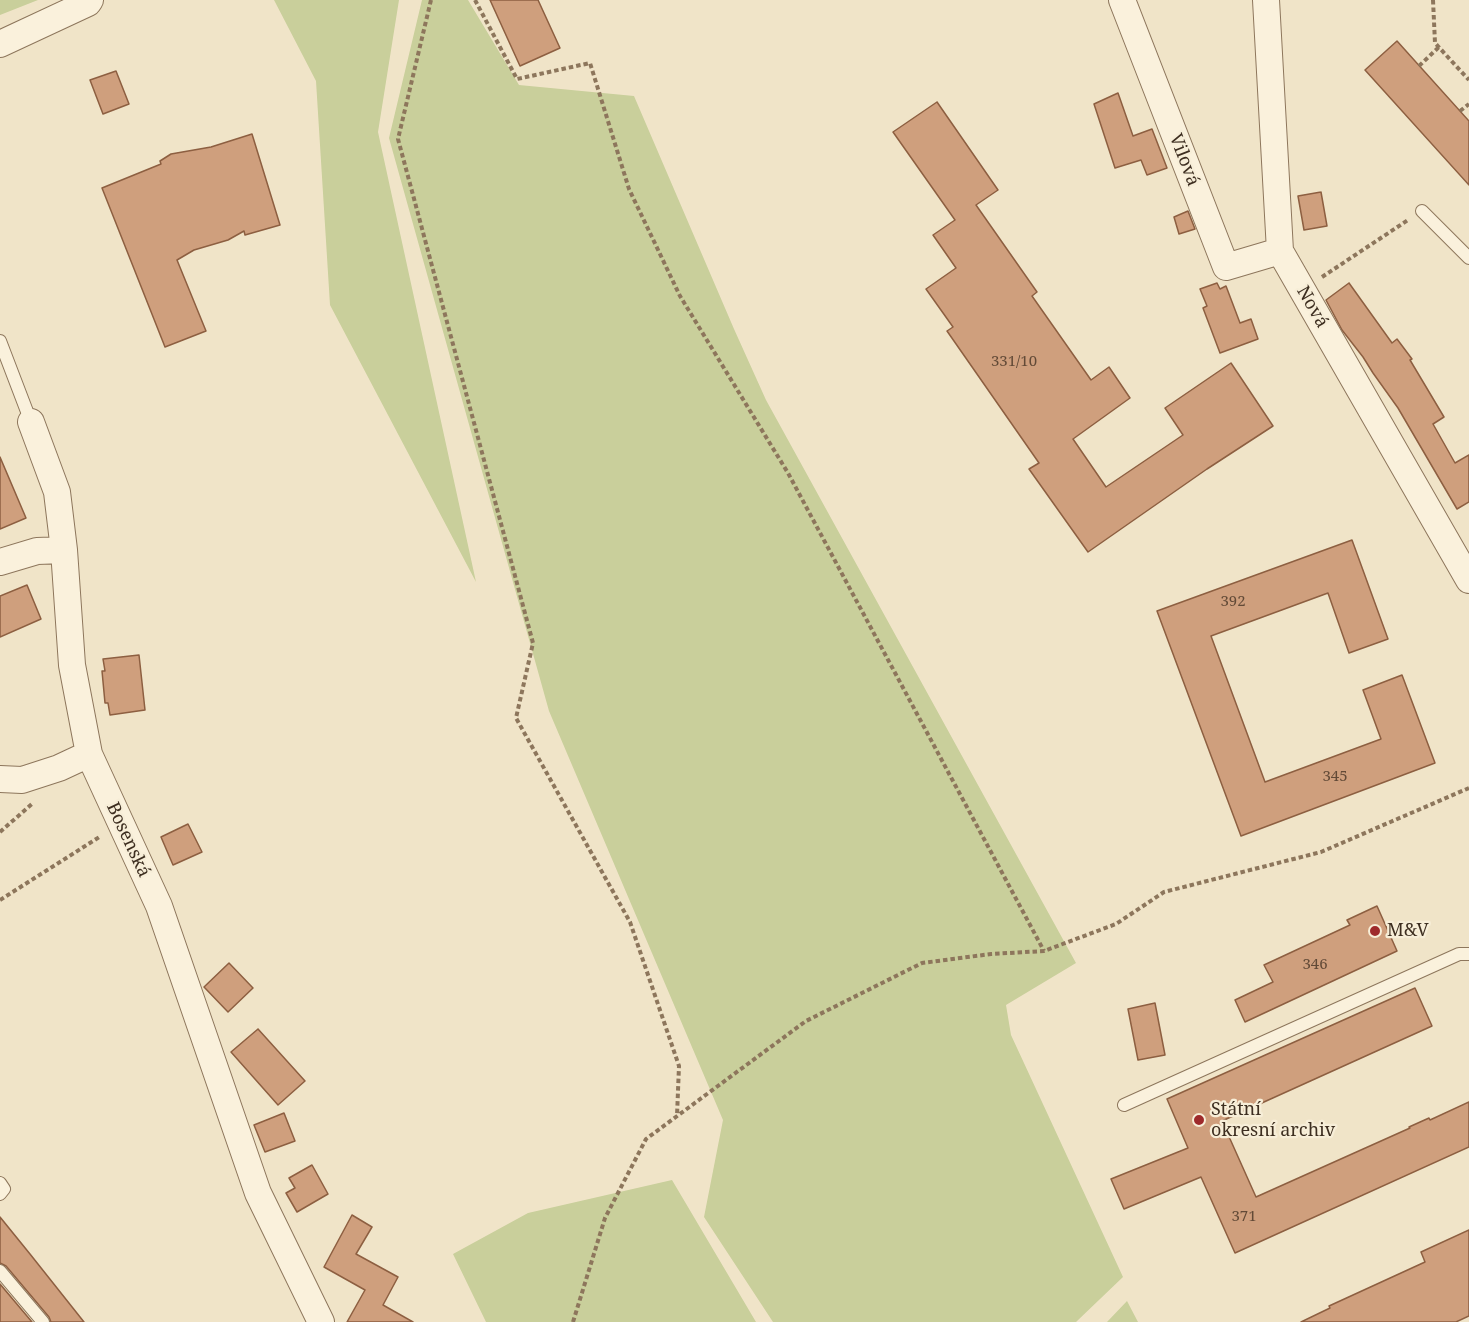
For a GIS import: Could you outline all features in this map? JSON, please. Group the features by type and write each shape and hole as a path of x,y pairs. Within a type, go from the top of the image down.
{"street":[{"path":"0,44 88,3 90,0"},
{"name":"Vilová","path":"1122,0 1226,267 1280,251"},
{"name":"Nová","path":"1266,0 1280,251 1469,580"},
{"name":"Bosenská","path":"31,422 57,492 64,550 72,665 89,754 159,906 258,1193 321,1322"},
{"path":"0,562 38,551 64,550"},
{"path":"0,779 22,780 59,768 89,754"}],"lane":[{"path":"1422,212 1469,258"},
{"name":"Bosenská","path":"0,341 31,422"},
{"path":"1124,1105 1459,954 1469,954"},
{"path":"0,1183 4,1189 0,1194"},
{"path":"0,1271 43,1322"}],"path":[{"path":"431,0 398,139 533,643 516,718 630,922 679,1066 677,1116"},
{"path":"475,0 517,79 590,63 629,189 680,296 788,473 1044,951"},
{"path":"1433,0 1435,43 1469,80"},
{"path":"1419,66 1439,47"},
{"path":"1460,111 1469,104"},
{"path":"1302,290 1422,212"},
{"path":"573,1322 605,1218 646,1139 806,1021 922,963 991,954 1044,951 1116,924 1164,892 1321,852 1469,788"},
{"path":"0,900 121,823"}],"green space":[{"path":"0,0 38,0 0,15"},
{"path":"274,0 399,0 378,132 476,582 330,305 316,81"},
{"path":"422,0 468,0 519,85 634,96 766,400 1076,963 1006,1005 1011,1035 1123,1277 1076,1322 773,1322 704,1217 723,1120 549,711 389,138"},
{"path":"672,1180 756,1322 486,1322 453,1254 528,1213"},
{"path":"1127,1301 1138,1322 1107,1322"}],"building":[{"path":"490,0 538,0 560,48 520,66"},
{"path":"1397,41 1469,121 1469,185 1365,70"},
{"path":"116,71 129,104 103,114 90,80"},
{"path":"1118,93 1133,136 1152,129 1167,168 1147,175 1141,160 1115,168 1094,104"},
{"path":"937,102 998,190 976,205 1037,292 1032,296 1091,380 1109,367 1130,398 1073,439 1106,487 1183,435 1165,408 1231,363 1273,426 1088,552 1029,469 1039,463 947,331 953,327 926,289 956,268 933,235 955,220 893,132"},
{"path":"252,134 280,225 245,235 244,231 228,240 194,250 177,260 206,331 165,347 102,188 161,164 160,161 171,154 211,147"},
{"path":"1321,192 1327,226 1304,230 1298,196"},
{"path":"1188,211 1195,229 1179,234 1174,217"},
{"path":"1217,283 1220,289 1226,286 1240,323 1251,319 1258,339 1220,353 1203,308 1207,306 1200,289"},
{"path":"1349,283 1392,343 1397,339 1412,359 1410,360 1444,417 1433,424 1455,463 1469,455 1469,502 1457,509 1398,408 1342,330 1326,300"},
{"path":"0,457 26,518 0,529"},
{"path":"1352,540 1388,639 1349,653 1328,593 1211,636 1265,782 1381,739 1363,690 1402,675 1435,763 1241,836 1157,611"},
{"path":"27,585 41,619 0,637 0,596"},
{"path":"139,655 145,710 110,715 108,703 105,703 103,659"},
{"path":"188,824 202,852 173,865 161,837"},
{"path":"1377,906 1397,951 1245,1022 1235,1000 1273,982 1264,965 1350,925 1347,920"},
{"path":"229,963 253,988 228,1012 204,987"},
{"name":"Státní okresní archiv","path":"1415,988 1432,1026 1222,1121 1256,1197 1469,1102 1469,1147 1235,1253 1201,1177 1124,1209 1111,1179 1188,1148 1167,1099"},
{"path":"1155,1003 1165,1055 1138,1060 1128,1009"},
{"path":"258,1029 305,1081 278,1105 231,1052"},
{"path":"284,1113 295,1141 265,1152 254,1125"},
{"path":"312,1165 328,1194 297,1212 286,1193 295,1188 289,1178"},
{"path":"352,1215 372,1227 356,1254 398,1277 383,1305 413,1322 347,1322 365,1290 324,1267"},
{"path":"0,1217 84,1322 51,1322 6,1266 0,1263"},
{"path":"1469,1230 1469,1316 1456,1322 1301,1322 1330,1308 1329,1306 1425,1262 1421,1252"},
{"path":"0,1284 32,1322 0,1322"}],"place":[{"name":"M&V","path":"1375,931"},
{"name":"Státní okresní archiv","path":"1199,1120"}]}
